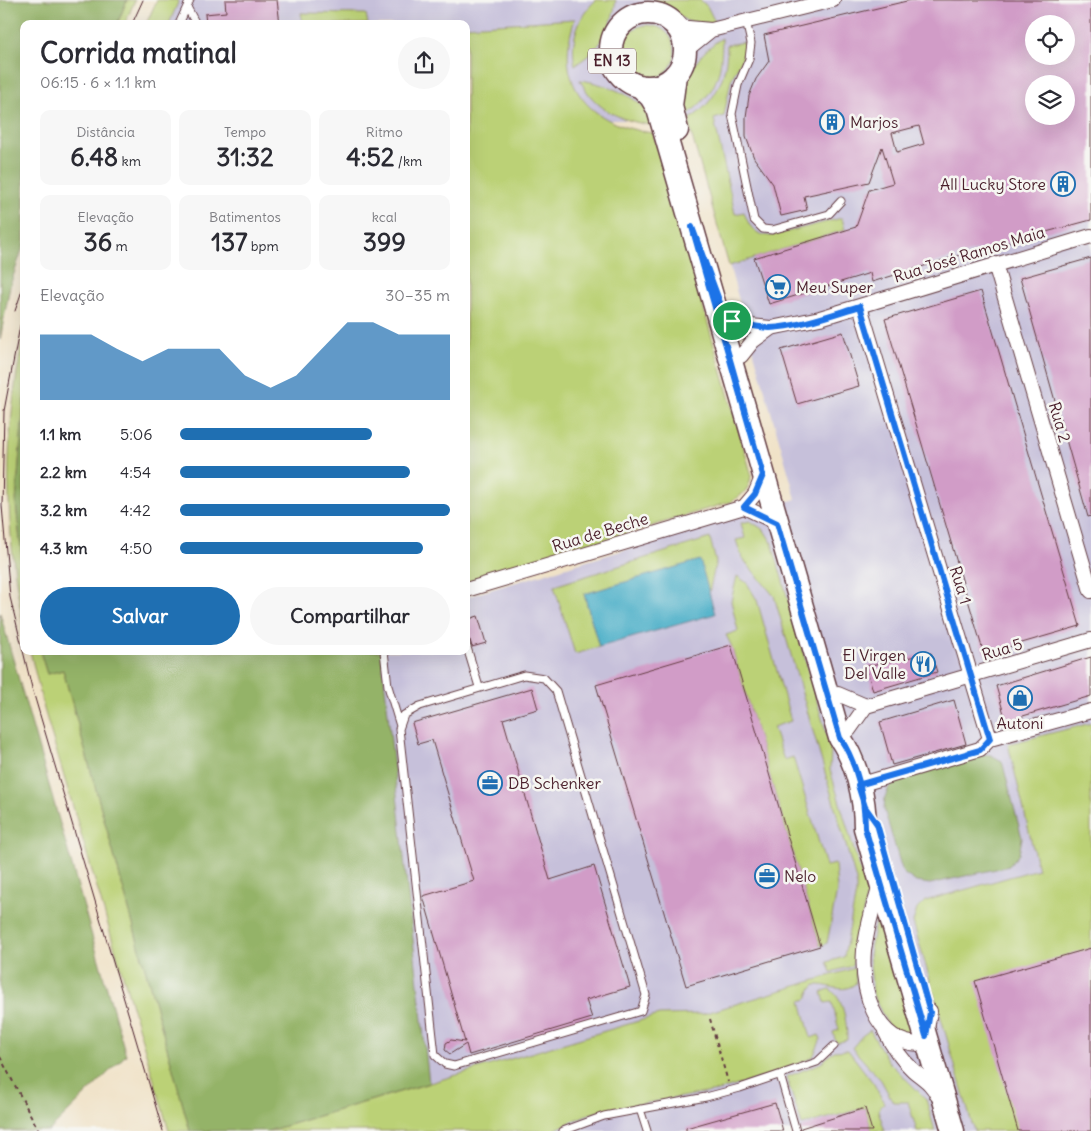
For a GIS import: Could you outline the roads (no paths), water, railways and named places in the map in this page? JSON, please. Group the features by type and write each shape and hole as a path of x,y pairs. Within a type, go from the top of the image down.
{"main road":[{"name":"EN 13","path":"625,0 620,24 612,42 612,61 618,72 628,81 640,86 651,97 658,109 840,738 848,740"},
{"name":"EN 13","path":"620,24 630,17 643,13 649,7 677,27"},
{"path":"677,27 683,38 685,51"},
{"name":"EN 13","path":"685,51 682,64 675,75 671,106 838,694 858,785 865,807 877,824 965,1131"},
{"name":"EN 13","path":"640,86 659,85 675,75"},
{"path":"692,227 723,311 726,318 732,321"},
{"name":"EN 13","path":"865,807 865,828 954,1131"}],"street":[{"path":"677,27 712,30 833,0"},
{"path":"685,51 712,30"},
{"name":"Rua José Ramos Maia","path":"732,321 750,326 770,328 820,318 1091,236"},
{"name":"Rua 2","path":"995,264 1091,591"},
{"name":"Rua 1","path":"860,306 990,739"},
{"name":"Rua José Ramos Maia","path":"741,356 753,341 770,328"},
{"path":"763,475 755,494 744,507 777,523"},
{"name":"Rua de Beche","path":"470,589 744,507"},
{"name":"Rua 5","path":"866,706 1091,640"},
{"path":"838,694 866,706 848,740"},
{"path":"858,785 980,750 990,739 1091,711"},
{"path":"880,878 878,897 870,916 864,951 865,988 875,1016 884,1028 892,1046 914,1070 931,1084 947,1109"},
{"path":"884,1028 905,1044 919,1044 926,1036 930,1012"}],"lane":[{"path":"181,20 188,4"},
{"path":"188,4 194,20"},
{"path":"746,22 751,43 749,59 738,85 732,114 754,220 763,229 772,230 829,214 841,201"},
{"path":"384,655 388,686 400,727 435,1055 444,1064 454,1066 641,1011 646,995 556,691 544,678 524,674 420,706 404,715 400,727"},
{"path":"469,655 479,687"},
{"path":"564,1131 604,1116 730,1091 780,1076 817,1062 834,1046"},
{"path":"780,1076 796,1131"},
{"path":"640,1109 647,1131"}],"water":[{"path":"700,560 715,614 599,647 584,594"}],"tram line":[{"path":"134,20 143,0"},
{"path":"15,311 20,297"},
{"path":"20,326 4,411 2,506 10,597 20,638"},
{"path":"24,655 32,688 163,1131"}],"place":[{"name":"Marjos","path":"832,122"},
{"name":"All Lucky Store","path":"1063,184"},
{"name":"Meu Super","path":"778,287"},
{"name":"El Virgen Del Valle","path":"923,664"},
{"name":"Autoni","path":"1020,698"},
{"name":"DB Schenker","path":"490,783"},
{"name":"Nelo","path":"767,876"}]}
